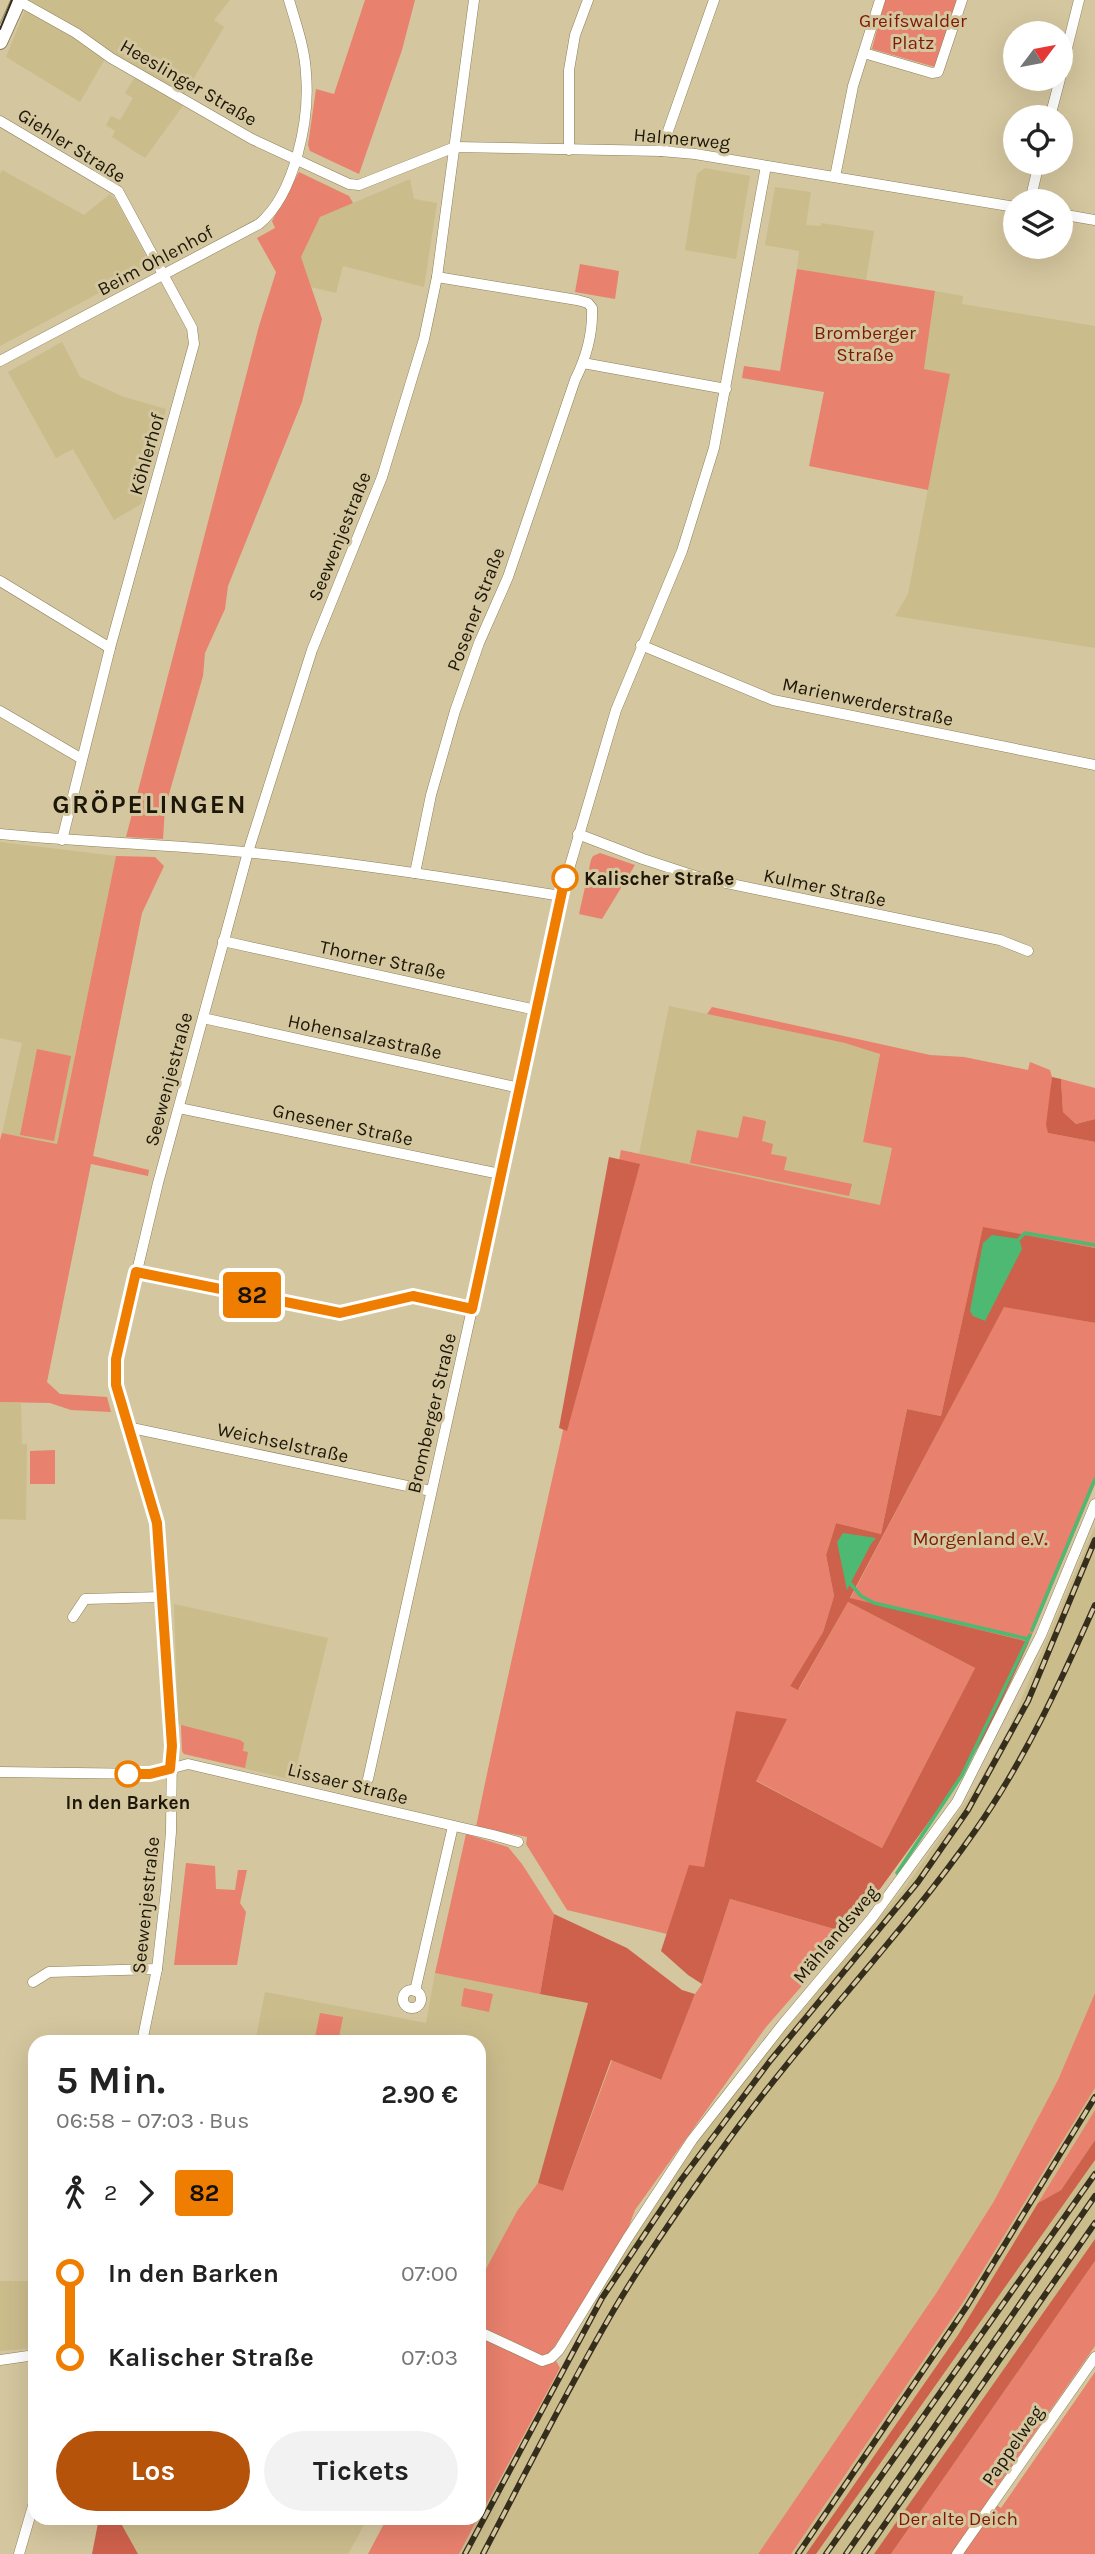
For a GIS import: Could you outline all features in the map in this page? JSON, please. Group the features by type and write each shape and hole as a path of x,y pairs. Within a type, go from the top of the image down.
{"main road":[{"path":"0,42 18,0"}],"street":[{"name":"Heeslinger Straße","path":"18,0 76,33 111,58 252,139 349,184"},
{"name":"Beim Ohlenhof","path":"0,361 259,224 269,216 296,160 307,96 306,72 289,0"},
{"name":"Seewenjestraße","path":"143,2035 157,1969 171,1832 172,1746 157,1523 116,1385 116,1359 136,1272 248,852 312,650 395,440 424,339 438,277 474,0"},
{"path":"569,150 569,70 575,35 588,0"},
{"path":"660,151 714,0"},
{"path":"835,177 853,86 880,0"},
{"path":"864,53 932,73 937,72 962,0"},
{"path":"1073,24 1079,0"},
{"name":"Giehler Straße","path":"0,121 118,191 164,275"},
{"name":"Halmerweg","path":"349,184 359,185 455,147 660,151 695,154 1003,205"},
{"name":"Bromberger Straße","path":"368,1779 561,896 615,710 683,547 714,448 766,166"},
{"path":"1073,216 1095,220"},
{"name":"Köhlerhof","path":"62,840 110,648 194,344 192,328 164,275"},
{"name":"Posener Straße","path":"415,873 431,795 455,711 479,643 508,577 583,363 593,319 592,308 588,303 438,277"},
{"path":"583,363 726,388"},
{"path":"0,581 110,648"},
{"name":"Marienwerderstraße","path":"641,645 773,700 1095,765"},
{"path":"0,710 82,760"},
{"path":"0,834 248,852 415,873 561,896"},
{"name":"Kulmer Straße","path":"578,834 698,877 1000,940 1028,951"},
{"name":"Thorner Straße","path":"223,941 536,1010"},
{"name":"Hohensalzastraße","path":"203,1018 520,1088"},
{"name":"Gnesener Straße","path":"179,1108 500,1174"},
{"path":"136,1272 340,1313 413,1296 472,1309"},
{"name":"Weichselstraße","path":"127,1427 431,1491"},
{"name":"Mählandsweg","path":"486,2335 542,2361 551,2358 692,2140 895,1888 957,1802 1041,1635 1095,1504"},
{"path":"73,1617 85,1599 163,1597"},
{"name":"Lissaer Straße","path":"170,1769 188,1764 198,1766 518,1842"},
{"path":"0,1772 150,1774 170,1769"},
{"path":"415,1991 453,1826"},
{"path":"33,1982 49,1972 157,1969"},
{"path":"0,2360 28,2356"},
{"name":"Pappelweg","path":"957,2554 1095,2357"},
{"path":"19,2554 28,2523"}],"shaded area":[{"path":"29,0 230,0 214,20 224,27 181,100 106,57 80,102 6,57"},
{"path":"135,77 184,104 145,158 112,137 115,131 106,125 111,116 120,120 133,98 125,93"},
{"path":"705,168 750,176 736,259 685,250 697,174"},
{"path":"2,170 84,215 110,194 116,200 149,262 144,269 0,346 0,174"},
{"path":"410,179 414,199 437,203 424,287 343,266 336,293 311,287 301,257 320,217"},
{"path":"775,187 811,192 806,225 821,226 821,223 874,231 866,280 797,269 799,251 765,245"},
{"path":"935,291 963,296 962,304 1095,326 1095,648 895,616 908,594 950,374 924,370"},
{"path":"62,342 80,377 124,397 166,409 141,504 114,520 73,449 56,458 8,372"},
{"path":"0,842 116,856 57,1144 2,1133 22,1043 0,1038"},
{"path":"669,1006 845,1043 880,1053 863,1142 892,1148 880,1206 639,1154"},
{"path":"1052,1077 1061,1079 1063,1112 1076,1124 1095,1119 1095,1142 1048,1133 1046,1125"},
{"path":"609,1157 640,1164 567,1431 559,1428"},
{"path":"983,1227 1095,1248 1095,1323 1004,1307 850,1598 1029,1642 988,1731 947,1797 848,1933 730,1899 702,1984 661,1951 689,1865 704,1867 736,1711 787,1719 756,1781 882,1848 975,1668 848,1602 798,1690 790,1686 823,1632 834,1596 826,1555 836,1523 881,1534 907,1409 941,1416"},
{"path":"992,1235 1019,1239 1022,1249 985,1321 973,1316 970,1311 983,1243"},
{"path":"0,1402 21,1403 22,1444 27,1444 26,1520 0,1519"},
{"path":"1095,1526 1095,1993 1058,2080 994,2201 937,2292 758,2554 459,2554 475,2525 486,2525 486,2505 643,2217 717,2111 907,1885 976,1787 1009,1728"},
{"path":"843,1533 876,1538 847,1590 837,1542"},
{"path":"174,1604 328,1638 293,1780 184,1754 181,1725 178,1724"},
{"path":"554,1914 627,1948 682,1990 695,1994 661,2080 611,2060 563,2191 538,2183 588,2003 540,1994"},
{"path":"435,1973 588,2003 538,2183 517,2211 486,2269 486,2035 256,2035 265,1992 426,2023"},
{"path":"1095,2088 1095,2110 1039,2202 1061,2190 1095,2140 1095,2239 874,2554 791,2554 962,2304"},
{"path":"1095,2140 1095,2160 816,2554 806,2554 958,2335 1038,2203 1061,2190"},
{"path":"1095,2239 1095,2261 891,2554 874,2554"},
{"path":"0,2281 28,2281 28,2349 0,2351"},
{"path":"98,2525 122,2525 138,2554 92,2554"},
{"path":"122,2525 364,2525 348,2554 138,2554"}],"green space":[{"path":"365,0 415,0 402,50 359,174 310,151 308,145 316,89 334,94"},
{"name":"Greifswalder Platz","path":"885,0 959,0 935,67 872,49"},
{"path":"299,172 349,196 353,203 320,217 301,257 322,319 302,402 228,586 225,609 205,653 203,676 165,808 163,839 126,837 259,326 276,272 257,238 275,228 272,221"},
{"path":"580,264 619,271 615,299 575,292"},
{"name":"Bromberger Straße","path":"797,269 935,291 924,369 950,374 928,490 809,466 824,392 742,378 744,366 780,371"},
{"path":"600,853 635,865 602,919 579,914 591,860"},
{"path":"116,856 155,857 164,866 142,913 93,1156 149,1170 148,1176 91,1164 47,1382 60,1394 107,1397 111,1412 71,1410 50,1403 0,1402 0,1140 2,1133 57,1144"},
{"path":"712,1007 930,1055 964,1057 1028,1070 1030,1062 1050,1070 1052,1077 1048,1133 1095,1142 1095,1248 983,1228 941,1416 907,1409 881,1534 836,1523 826,1555 834,1596 823,1632 790,1686 799,1689 848,1602 975,1668 882,1848 755,1780 737,1711 704,1868 689,1866 667,1934 567,1910 526,1844 527,1837 476,1827 587,1320 621,1150 880,1205 892,1148 863,1142 880,1054 845,1043 707,1014"},
{"path":"37,1049 71,1056 54,1141 20,1135"},
{"path":"1061,1079 1095,1088 1095,1119 1076,1124 1063,1112"},
{"path":"743,1116 766,1121 762,1141 773,1144 771,1154 787,1157 784,1170 852,1184 849,1196 690,1163 697,1130 738,1138"},
{"name":"Morgenland e.V.","path":"1004,1306 1095,1323 1095,1484 1029,1642 850,1599"},
{"path":"55,1450 55,1484 30,1484 30,1451"},
{"path":"181,1725 240,1740 244,1743 243,1751 248,1752 245,1768 184,1754"},
{"path":"466,1834 508,1847 554,1914 540,1994 435,1973"},
{"path":"186,1863 215,1866 216,1889 235,1890 238,1870 247,1870 240,1903 246,1912 237,1965 174,1965"},
{"path":"730,1899 848,1933 766,2027 635,2210 625,2236 551,2352 560,2368 486,2505 486,2269 517,2211 538,2183 563,2191 612,2060 660,2080 695,1994 702,1984"},
{"path":"464,1988 493,1994 489,2012 461,2006"},
{"path":"1095,1993 1095,2088 962,2304 791,2554 758,2554 937,2292 994,2201 1058,2080"},
{"path":"320,2013 343,2017 339,2035 315,2035"},
{"path":"1095,2110 1095,2140 1061,2190 1038,2203"},
{"name":"Der alte Deich","path":"1095,2261 1095,2346 988,2500 1001,2508 1095,2372 1095,2554 891,2554"},
{"path":"383,2525 474,2525 459,2554 368,2554"}],"waterway":[{"path":"1019,1239 1025,1233 1095,1245"},
{"path":"1032,1630 1095,1479"},
{"path":"850,1583 861,1596 874,1603 1028,1639"},
{"path":"897,1873 962,1775 1030,1635"}],"tram line":[{"path":"0,29 12,0"}],"railway":[{"path":"486,2515 602,2298 681,2180 770,2061 918,1882 968,1810 1028,1701 1095,1540"},
{"path":"483,2554 581,2369 642,2264 700,2179 760,2099 916,1909 975,1831 1026,1749 1095,1605"},
{"path":"798,2554 967,2306 1095,2097"},
{"path":"826,2554 1095,2174"},
{"path":"846,2554 1095,2196"},
{"path":"864,2554 1095,2223"},
{"path":"465,2554 481,2525"}],"bus line":[{"name":"82","path":"128,1774 150,1774 170,1769 172,1746 157,1523 116,1385 116,1359 136,1272 340,1313 413,1296 472,1309 565,878"}],"place":[{"name":"Kalischer Straße","path":"565,878"},
{"name":"In den Barken","path":"128,1774"}],"district":[{"name":"GRÖPELINGEN","path":"150,804"}]}
